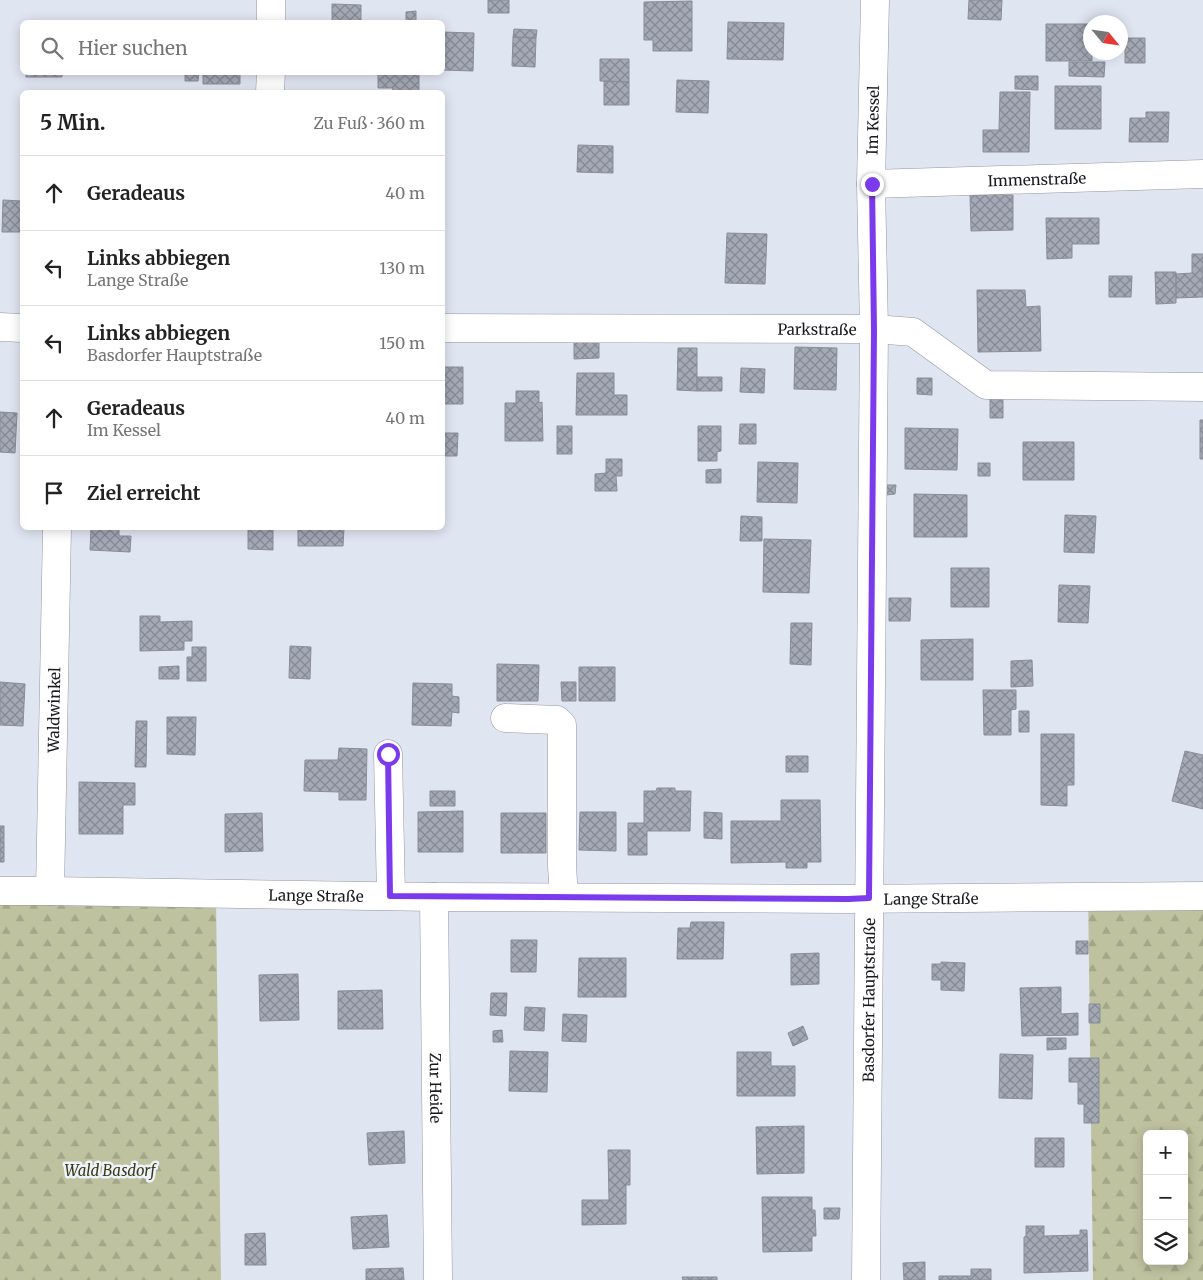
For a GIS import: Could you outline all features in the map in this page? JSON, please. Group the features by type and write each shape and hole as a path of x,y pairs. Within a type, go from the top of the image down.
{"street":[{"path":"271,0 271,20"},
{"name":"Im Kessel","path":"874,330 872,184 875,0"},
{"path":"270,90 271,75"},
{"name":"Immenstraße","path":"872,184 1203,174"},
{"path":"0,327 20,328"},
{"name":"Parkstraße","path":"445,328 874,330 913,332 986,385 1203,387"},
{"name":"Basdorfer Hauptstraße","path":"866,1280 874,330"},
{"name":"Waldwinkel","path":"50,891 57,530"},
{"path":"505,718 557,720 562,724 562,866 564,897"},
{"path":"388,754 390,896"},
{"name":"Lange Straße","path":"0,891 848,899 1203,896"},
{"name":"Zur Heide","path":"434,896 438,1280"}],"green space":[{"path":"1088,888 1203,888 1203,1280 1093,1280"},
{"name":"Wald Basdorf","path":"0,896 216,899 221,1280 0,1280"}],"building":[{"path":"488,0 509,0 509,13 488,13"},
{"path":"969,0 1002,0 1001,20 968,19"},
{"path":"692,1 692,51 653,51 653,40 644,40 644,2"},
{"path":"332,4 361,5 361,20 332,20"},
{"path":"416,11 416,20 406,20 406,12"},
{"path":"728,22 784,23 783,60 727,59"},
{"path":"1046,24 1083,24 1083,60 1092,61 1046,61"},
{"path":"514,29 537,30 536,38 513,37"},
{"path":"445,32 474,33 473,71 445,70"},
{"path":"513,37 536,38 535,67 512,66"},
{"path":"1128,38 1145,38 1145,63 1125,63 1125,60 1128,60"},
{"path":"600,59 629,59 629,82 600,81"},
{"path":"1069,62 1105,62 1104,77 1069,76"},
{"path":"26,75 62,75 62,77 26,77"},
{"path":"185,75 199,75 198,81 185,81"},
{"path":"203,75 240,75 240,84 203,84"},
{"path":"378,75 419,75 419,90 378,88"},
{"path":"1015,76 1038,76 1038,90 1015,89"},
{"path":"677,80 709,81 708,113 676,112"},
{"path":"604,81 629,82 629,105 604,105"},
{"path":"1055,86 1101,86 1101,129 1055,129"},
{"path":"1000,92 1030,92 1029,152 983,152 983,130 999,130"},
{"path":"1146,112 1169,112 1168,142 1129,142 1130,118 1146,118"},
{"path":"578,145 613,146 613,173 577,172"},
{"path":"981,190 1003,190 1003,195 1013,195 1013,230 971,231 970,195 981,195"},
{"path":"3,200 20,201 20,232 2,232"},
{"path":"1046,218 1099,218 1099,244 1072,244 1072,258 1047,259"},
{"path":"727,233 767,234 765,284 725,283"},
{"path":"1192,254 1203,254 1203,297 1176,298 1176,274 1192,273"},
{"path":"1155,272 1176,272 1176,303 1156,304"},
{"path":"1109,276 1132,276 1131,297 1109,297"},
{"path":"977,290 1025,290 1026,307 1040,306 1041,351 978,352"},
{"path":"574,333 599,333 599,358 574,359"},
{"path":"795,347 837,348 836,390 794,389"},
{"path":"678,348 697,348 697,391 677,390"},
{"path":"445,367 463,367 463,404 445,404"},
{"path":"741,368 765,369 764,393 740,392"},
{"path":"577,373 614,373 614,395 627,395 627,415 576,415"},
{"path":"697,377 722,377 722,391 697,391"},
{"path":"917,378 932,378 932,395 917,394"},
{"path":"516,391 539,391 539,403 542,402 543,441 505,441 505,403 516,403"},
{"path":"990,393 1003,393 1003,418 990,418"},
{"path":"0,412 17,413 15,453 0,452"},
{"path":"1200,420 1203,420 1203,459 1200,459"},
{"path":"740,424 756,424 756,444 739,444"},
{"path":"557,426 572,426 572,454 557,454"},
{"path":"698,426 721,426 721,451 717,452 717,461 698,461"},
{"path":"905,428 958,429 957,470 905,469"},
{"path":"445,433 458,433 457,456 445,456"},
{"path":"1023,442 1074,442 1074,480 1023,480"},
{"path":"606,459 622,459 622,476 616,476 617,491 595,491 595,474 606,473"},
{"path":"758,462 798,463 797,503 757,502"},
{"path":"978,463 990,463 990,476 978,476"},
{"path":"721,469 721,483 706,483 706,470"},
{"path":"886,485 896,485 895,494 886,495"},
{"path":"914,494 967,495 967,537 914,537"},
{"path":"1065,515 1096,516 1094,553 1064,552"},
{"path":"741,516 762,517 762,541 740,541"},
{"path":"91,530 119,530 119,536 131,536 130,552 90,550"},
{"path":"248,530 273,530 273,550 248,549"},
{"path":"298,530 344,530 343,546 298,546"},
{"path":"764,539 811,540 809,593 763,592"},
{"path":"951,568 989,568 989,607 951,607"},
{"path":"1059,585 1090,586 1088,623 1058,622"},
{"path":"889,598 911,598 910,621 889,621"},
{"path":"140,616 160,616 160,622 192,621 192,641 184,641 184,650 140,651"},
{"path":"791,623 812,623 811,665 790,664"},
{"path":"973,639 973,680 921,680 921,640"},
{"path":"290,646 311,647 310,679 289,678"},
{"path":"192,647 206,647 206,681 187,681 187,657 192,657"},
{"path":"1032,660 1033,686 1011,687 1011,661"},
{"path":"497,664 539,665 538,701 497,701"},
{"path":"179,666 179,679 159,679 159,667"},
{"path":"579,667 615,667 615,701 579,701"},
{"path":"0,682 25,684 23,726 0,725"},
{"path":"561,682 576,682 576,701 562,701"},
{"path":"413,683 452,684 452,696 459,697 459,713 452,712 451,726 412,725"},
{"path":"983,690 1016,690 1016,709 1011,710 1011,735 984,735"},
{"path":"1019,711 1029,711 1029,732 1019,732"},
{"path":"167,717 196,717 195,755 167,754"},
{"path":"136,721 147,721 146,767 135,767"},
{"path":"1041,734 1074,734 1074,785 1067,785 1067,806 1041,805"},
{"path":"339,748 367,749 366,800 339,800 339,792 304,791 305,760 338,760"},
{"path":"1185,751 1203,755 1203,809 1172,801"},
{"path":"786,756 808,756 808,772 786,772"},
{"path":"79,782 135,783 135,805 123,805 123,834 79,834"},
{"path":"657,788 675,788 675,791 691,791 690,831 647,831 647,855 628,855 628,823 644,823 644,791 656,791"},
{"path":"430,791 455,791 455,806 430,806"},
{"path":"781,800 820,800 821,862 807,862 807,868 786,868 786,862 731,863 731,821 781,821"},
{"path":"463,811 463,852 418,852 418,812"},
{"path":"580,812 616,812 616,851 579,850"},
{"path":"704,812 722,813 722,839 704,838"},
{"path":"262,813 263,851 225,852 225,814"},
{"path":"501,813 546,813 546,853 501,853"},
{"path":"0,826 4,826 4,862 0,862"},
{"path":"691,922 724,922 723,959 677,959 678,928 690,928"},
{"path":"511,940 537,940 536,972 511,972"},
{"path":"1076,941 1088,941 1088,954 1076,954"},
{"path":"819,953 819,984 791,985 791,954"},
{"path":"579,958 626,958 626,997 578,997"},
{"path":"941,962 965,963 964,991 941,990 941,980 932,980 932,964 941,964"},
{"path":"298,974 299,1020 260,1021 259,975"},
{"path":"1061,987 1061,1014 1078,1013 1078,1035 1022,1036 1020,988"},
{"path":"382,990 383,1029 338,1029 338,991"},
{"path":"491,993 507,993 506,1016 490,1015"},
{"path":"1089,1004 1100,1004 1100,1023 1089,1023"},
{"path":"525,1007 545,1008 544,1031 524,1030"},
{"path":"563,1014 587,1015 586,1042 562,1041"},
{"path":"803,1026 808,1039 793,1046 788,1033"},
{"path":"502,1030 503,1042 493,1042 493,1031"},
{"path":"1047,1038 1066,1038 1066,1049 1047,1050"},
{"path":"510,1051 548,1052 547,1092 509,1091"},
{"path":"737,1052 771,1052 771,1066 795,1066 795,1096 737,1096"},
{"path":"1000,1054 1033,1055 1032,1099 999,1098"},
{"path":"1069,1058 1099,1058 1099,1123 1084,1123 1084,1104 1078,1104 1078,1082 1069,1082"},
{"path":"804,1126 804,1173 757,1174 756,1127"},
{"path":"404,1131 405,1163 369,1165 367,1133"},
{"path":"1035,1138 1064,1138 1064,1167 1035,1167"},
{"path":"608,1150 630,1150 630,1185 626,1185 626,1224 582,1225 582,1200 609,1200"},
{"path":"762,1197 812,1197 812,1210 815,1210 816,1236 812,1236 812,1251 763,1252"},
{"path":"824,1208 840,1208 839,1219 824,1219"},
{"path":"387,1215 389,1247 353,1249 351,1217"},
{"path":"1026,1226 1044,1226 1044,1236 1080,1235 1080,1230 1087,1230 1088,1271 1024,1273 1024,1237 1026,1236"},
{"path":"265,1233 266,1265 245,1265 245,1234"},
{"path":"925,1262 925,1280 904,1280 903,1263"},
{"path":"403,1268 404,1280 366,1280 366,1269"},
{"path":"971,1269 991,1269 991,1280 939,1280 939,1276 971,1276"},
{"path":"682,1277 717,1277 717,1280 683,1280"}],"route":[{"path":"388,754 390,896 869,898 874,330 872,184"}]}
